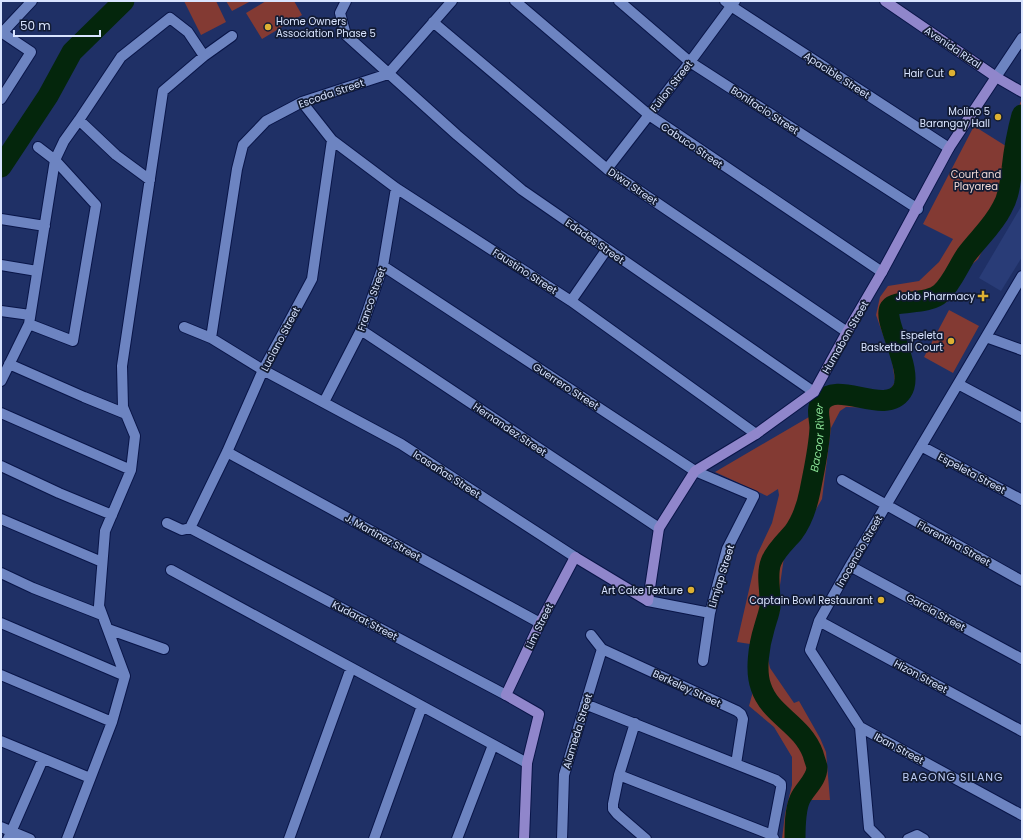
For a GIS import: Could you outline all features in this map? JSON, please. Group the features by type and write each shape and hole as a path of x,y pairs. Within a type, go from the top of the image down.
{"street":[{"path":"1,99 31,52 1,33 32,1"},
{"name":"Edades Street","path":"346,1 340,13 346,35 457,135 522,190 814,392"},
{"path":"388,74 452,1"},
{"name":"Cabuco Street","path":"514,1 649,115 882,272"},
{"name":"Bonifacio Street","path":"619,1 690,62 918,209"},
{"name":"Avenida Rizal","path":"885,1 1022,92"},
{"name":"Fullon Street","path":"607,169 690,62 730,3"},
{"name":"Apacible Street","path":"730,3 949,148"},
{"path":"1,381 30,320 55,160 64,141 120,57 170,18 188,32 204,56"},
{"name":"Diwa Street","path":"433,22 607,169 847,332"},
{"path":"67,839 112,722 125,676 99,606 105,531 131,470 135,436 123,407 122,366 163,91 204,56 232,36"},
{"name":"Humabon Street","path":"648,601 659,528 695,471 756,434 814,392 918,209 949,148 1022,38"},
{"name":"Escoda Street","path":"211,338 237,169 243,145 266,121 302,102 388,74"},
{"name":"Faustino Street","path":"302,102 332,140 396,188 571,301 756,434"},
{"path":"79,120 116,155 150,180"},
{"name":"Luciano Street","path":"190,528 227,452 264,370 312,279 332,140"},
{"path":"1,311 30,320 73,341 96,205 55,160 38,147"},
{"name":"Franco Street","path":"324,402 361,330 383,266 396,188"},
{"path":"1,220 44,226"},
{"path":"571,301 606,249"},
{"path":"1,265 37,271"},
{"name":"Guerrero Street","path":"383,266 695,471 754,496"},
{"name":"Inocencio Street","path":"880,839 869,828 860,728 810,650 819,621 850,566 1022,278"},
{"name":"Icasañas Street","path":"184,328 211,338 264,370 401,444 575,558 648,601 710,613"},
{"name":"Hernandez Street","path":"361,330 659,528"},
{"path":"986,337 1022,350"},
{"path":"10,364 126,414"},
{"path":"958,384 1022,418"},
{"path":"1,413 131,470"},
{"name":"Espeleta Street","path":"921,446 1022,500"},
{"name":"J. Martinez Street","path":"227,452 540,623"},
{"path":"1,466 59,493 112,515"},
{"name":"Florentina Street","path":"842,480 1022,581"},
{"name":"Limjap Street","path":"703,661 710,613 727,549 754,496"},
{"path":"1,519 102,562"},
{"name":"Kudarat Street","path":"166,523 182,530 190,528 506,695 539,714 527,763"},
{"name":"Lim Street","path":"506,695 540,623 575,558"},
{"name":"Garcia Street","path":"850,566 1022,659"},
{"path":"171,570 527,763 524,839"},
{"path":"1,573 33,588 102,615"},
{"name":"Hizon Street","path":"819,621 1022,731"},
{"path":"1,623 125,676"},
{"path":"108,629 164,649"},
{"name":"Berkeley Street","path":"591,635 602,649 741,714 743,719 736,764"},
{"name":"Alameda Street","path":"562,839 564,775 602,649"},
{"path":"289,839 351,668"},
{"path":"1,675 112,722"},
{"path":"585,704 773,778 781,784 781,794 773,837 619,775"},
{"path":"374,839 422,706"},
{"path":"635,723 619,775 613,809 646,839"},
{"name":"Iban Street","path":"860,728 1022,815"},
{"path":"1,741 90,778"},
{"path":"457,839 493,745"},
{"path":"9,835 43,759"},
{"path":"1,827 9,835 30,839"},
{"path":"908,839 917,835 924,839"}],"shaded area":[{"path":"1022,205 1022,257 1001,291 979,278"}],"green space":[{"path":"184,1 216,1 226,22 201,35"},
{"path":"226,1 251,1 232,11"},
{"name":"Home Owners Association Phase 5","path":"266,1 294,1 302,15 262,39 246,13"},
{"name":"Court and Playarea","path":"1021,101 1022,142 1012,203 1004,218 992,232 978,259 968,268 947,302 938,305 908,305 900,307 894,317 912,382 912,390 908,399 890,407 846,407 840,411 831,428 822,499 808,523 784,557 780,585 780,610 767,655 770,668 794,703 799,701 820,738 826,752 830,800 801,800 799,830 804,839 782,839 785,814 792,785 792,757 774,727 749,706 755,684 749,659 750,644 737,642 757,555 772,523 779,495 778,489 767,496 715,472 809,417 823,389 842,386 889,392 895,382 892,360 876,315 880,297 888,286 919,281 939,262 953,239 923,224 974,126 1009,148 1005,174 1015,116"},
{"name":"Espeleta Basketball Court","path":"949,310 979,326 953,373 924,357"}],"waterway":[{"path":"1,167 48,96 72,52 124,1"},
{"name":"Bacoor River","path":"795,839 798,803 815,776 817,767 813,754 802,735 771,705 765,697 759,681 758,658 762,635 770,607 769,578 771,562 778,550 793,533 799,523 809,497 819,444 820,428 818,411 821,402 828,396 838,394 873,400 884,400 894,398 902,391 905,382 904,371 902,359 890,323 890,308 893,305 928,300 941,293 952,280 966,255 990,227 998,215 1008,194 1022,115"}],"place":[{"name":"Home Owners Association Phase 5","path":"268,27"},
{"name":"Hair Cut","path":"952,73"},
{"name":"Molino 5 Barangay Hall","path":"998,117"},
{"name":"Jobb Pharmacy","path":"983,296"},
{"name":"Espeleta Basketball Court","path":"951,341"},
{"name":"Art Cake Texture","path":"691,590"},
{"name":"Captain Bowl Restaurant","path":"881,600"}],"district":[{"name":"BAGONG SILANG","path":"953,777"}]}
